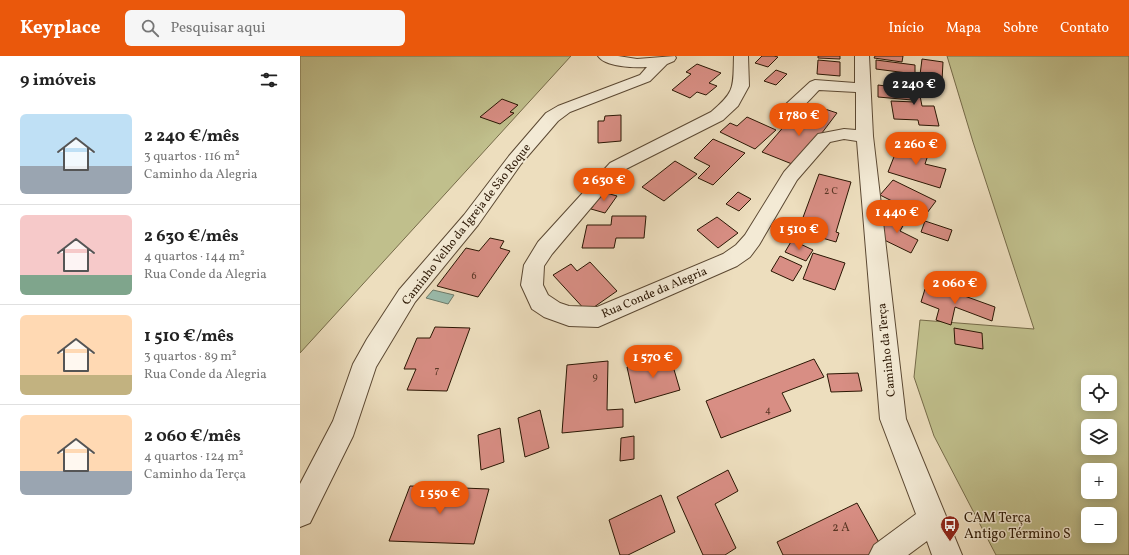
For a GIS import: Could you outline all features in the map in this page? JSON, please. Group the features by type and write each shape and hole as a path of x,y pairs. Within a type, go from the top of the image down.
{"street":[{"path":"605,56 611,59 631,63 667,58"},
{"name":"Rua Conde da Alegria","path":"742,56 741,86 732,103 717,116 616,167 545,248 534,265 532,285 540,302 552,310 569,316 598,317 730,260 742,251 752,240 790,176 824,138 844,134 865,136"},
{"name":"Caminho da Terça","path":"862,56 865,136 884,342 893,419 946,555"},
{"name":"Caminho Velho da Igreja de São Roque","path":"300,513 344,426 365,364 375,346 407,296 471,220 515,160 552,117 564,109 645,78 667,58"},
{"path":"791,108 815,85 863,88"},
{"path":"884,555 933,519"}],"shaded area":[{"path":"300,56 571,56 300,353"},
{"path":"947,56 1129,56 1129,555 996,555 934,436 914,377 920,320 1034,329 973,142"},
{"path":"433,290 454,295 448,304 426,298"}],"building":[{"path":"762,56 778,57 768,67 755,63"},
{"path":"818,56 840,56 840,59 818,58"},
{"path":"875,56 903,56 902,62 874,58"},
{"path":"922,59 943,62 942,81 933,80 933,77 920,75"},
{"path":"818,60 840,62 840,76 817,74"},
{"path":"876,60 915,65 915,74 876,69"},
{"path":"697,64 721,73 709,83 717,86 706,95 697,92 690,98 672,90 691,74 686,72"},
{"path":"776,70 787,74 776,85 764,81"},
{"path":"900,74 916,75 922,106 934,106 939,126 919,125 918,120 894,119 891,101 915,102 911,85 902,85"},
{"path":"878,85 902,88 901,85 911,86 912,100 878,97"},
{"path":"502,99 518,105 510,112 514,113 500,124 480,117"},
{"path":"819,107 837,113 797,166 762,152 792,117 807,122"},
{"path":"621,115 621,141 598,143 598,121 604,121 605,116"},
{"path":"747,117 776,130 755,149 720,132 730,123 737,126"},
{"path":"713,139 745,153 713,185 698,178 710,166 694,158"},
{"path":"899,144 929,152 925,164 946,169 940,188 888,172"},
{"path":"675,161 697,174 664,201 642,187"},
{"path":"819,174 851,182 836,232 839,233 836,242 798,231"},
{"path":"893,180 936,201 924,217 880,195"},
{"path":"603,192 617,196 605,213 591,209"},
{"path":"738,192 751,199 739,211 726,204"},
{"path":"894,213 907,219 900,231 918,240 911,253 876,236 887,219 889,220"},
{"path":"612,216 646,216 644,238 616,238 614,248 582,248 587,225 611,225"},
{"path":"717,217 738,233 718,248 697,230"},
{"path":"925,221 952,230 948,241 921,232"},
{"path":"490,238 504,241 500,248 510,251 478,297 437,286 466,248 479,251"},
{"path":"792,240 813,250 806,261 785,252"},
{"path":"813,253 845,263 835,290 803,279"},
{"path":"780,256 802,266 793,281 771,271"},
{"path":"590,262 617,291 587,312 553,275 571,264 577,271"},
{"path":"937,286 995,307 992,321 955,307 951,325 936,320 939,309 921,302 925,289 935,292"},
{"path":"435,327 470,328 447,391 407,390 416,369 404,369 417,338 430,338"},
{"path":"954,328 982,333 983,349 955,344"},
{"path":"670,356 680,390 635,403 627,367"},
{"path":"814,359 824,377 782,393 791,411 721,438 706,401"},
{"path":"608,361 607,410 623,409 623,427 562,433 567,365"},
{"path":"858,373 862,391 831,392 827,374"},
{"path":"540,410 549,448 525,457 518,418"},
{"path":"500,428 504,462 481,470 478,435"},
{"path":"634,436 634,459 620,461 621,438"},
{"path":"728,470 738,491 715,504 736,548 725,555 703,555 677,497"},
{"path":"410,486 489,489 474,544 389,541"},
{"path":"661,495 675,532 628,555 620,555 609,520"},
{"path":"857,503 882,548 870,555 783,555 777,542"}],"place":[{"name":"CAM Terça Antigo Término S","path":"950,542"}]}
